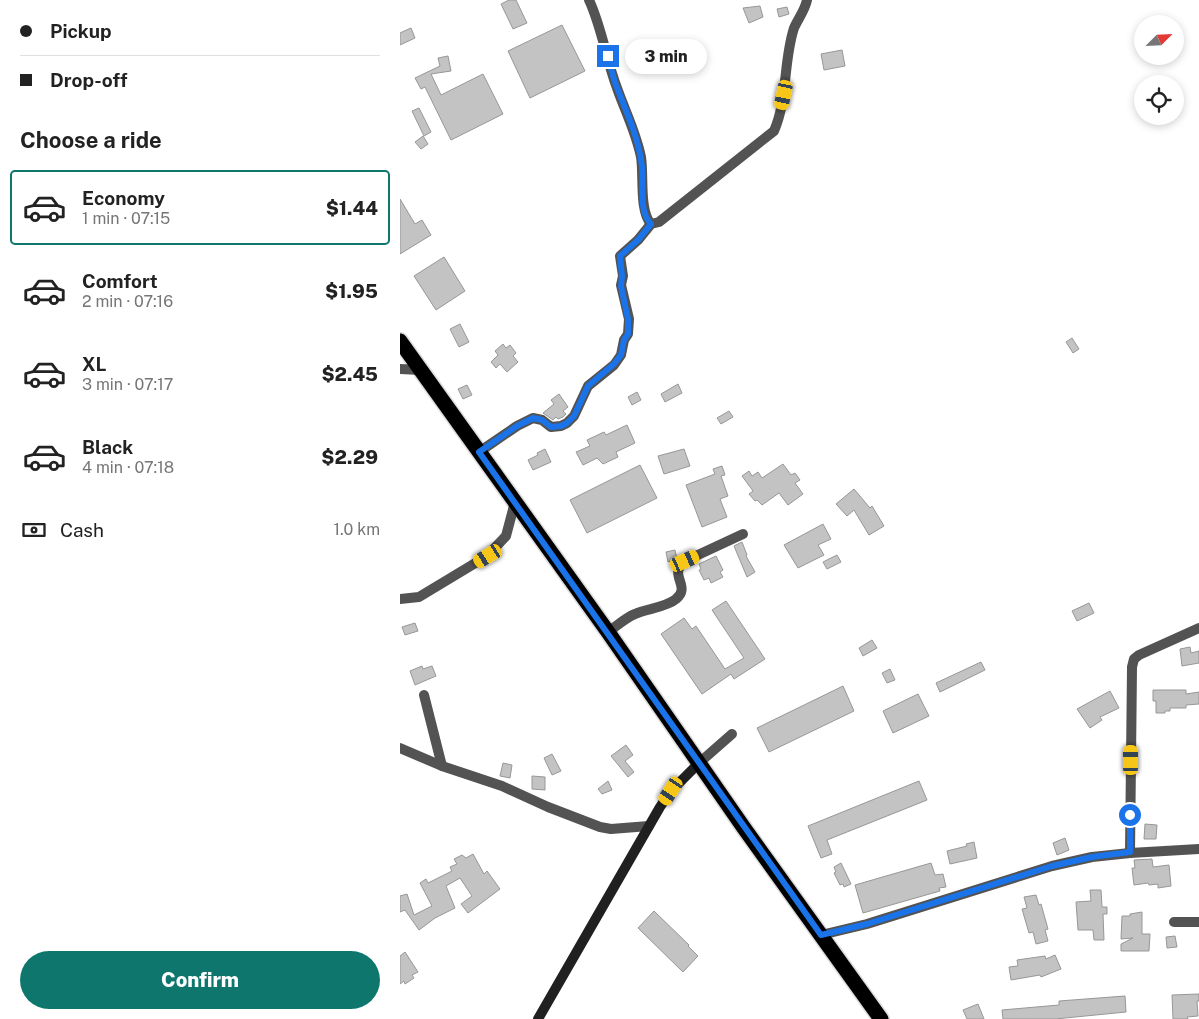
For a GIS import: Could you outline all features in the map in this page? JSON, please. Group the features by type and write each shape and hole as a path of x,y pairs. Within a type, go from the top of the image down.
{"highway":[{"path":"400,341 882,1019"}],"street":[{"path":"589,0 598,18 617,90 632,123 637,140 643,168 645,214 651,224"},
{"path":"479,452 517,426 533,418 542,420 551,427 567,423 574,416 588,386 614,364 621,355 624,340 628,334 628,319 621,286 620,256 638,240 651,224 659,222 774,131 778,123 784,95 786,70 794,28 806,0"},
{"path":"400,369 421,370"},
{"path":"400,599 419,597 488,556 506,536 515,502"},
{"path":"608,632 634,614 675,600 680,594 682,585 677,572 679,566 685,561 743,534"},
{"path":"1130,852 1132,667 1134,659 1199,628"},
{"path":"424,695 442,766"},
{"path":"538,1019 671,791 732,734"},
{"path":"400,748 442,766 502,786 548,807 600,827 611,829 649,826"},
{"path":"821,935 867,924 1052,866 1092,857 1130,852 1199,849"},
{"path":"1174,922 1199,922"}],"building":[{"path":"509,0 516,0 527,23 513,29 501,4"},
{"path":"760,6 763,17 749,23 743,8"},
{"path":"787,7 789,14 779,17 777,9"},
{"path":"562,25 585,71 530,98 508,51"},
{"path":"411,28 415,38 400,45 400,33"},
{"path":"842,50 845,66 824,70 821,54"},
{"path":"448,56 451,71 431,74 441,95 483,74 503,114 451,140 425,87 421,89 415,78 440,66 438,58"},
{"path":"419,108 431,132 424,136 412,111"},
{"path":"423,136 428,144 421,149 415,142"},
{"path":"400,199 415,224 422,220 431,235 400,254"},
{"path":"444,257 465,291 436,310 414,276"},
{"path":"460,324 469,342 459,347 450,329"},
{"path":"1072,338 1079,349 1073,353 1066,342"},
{"path":"503,344 506,348 510,345 516,353 513,356 518,362 507,372 500,364 496,368 491,362 498,355 495,351"},
{"path":"678,384 682,393 665,402 661,394"},
{"path":"467,385 472,395 463,399 458,389"},
{"path":"637,392 641,400 632,405 628,397"},
{"path":"559,394 568,407 563,411 566,414 563,417 558,419 556,417 553,420 543,413 554,404 551,400"},
{"path":"729,411 733,417 721,424 717,418"},
{"path":"627,425 635,443 616,452 618,457 603,464 597,458 583,465 576,452 590,446 587,440 604,432 606,435"},
{"path":"545,449 551,462 533,470 528,460"},
{"path":"684,449 690,466 664,474 658,456"},
{"path":"783,464 791,475 795,473 800,480 795,483 803,494 788,505 779,493 762,505 757,500 755,501 749,494 753,491 742,476 749,471 752,476 758,472 762,478"},
{"path":"640,465 657,498 587,533 570,500"},
{"path":"722,466 725,475 721,476 728,496 720,499 727,517 702,527 686,485 715,474 713,469"},
{"path":"854,489 870,508 872,506 884,526 869,535 854,510 847,516 836,504"},
{"path":"823,524 831,539 818,545 824,555 798,568 784,545"},
{"path":"742,542 746,556 755,572 747,577 734,546"},
{"path":"675,550 677,559 668,562 666,552"},
{"path":"837,555 841,562 827,569 823,562"},
{"path":"716,556 723,570 720,572 723,577 711,583 709,578 704,580 699,570 701,569 699,564"},
{"path":"726,601 765,659 734,679 731,674 702,694 661,634 684,618 692,629 696,626 725,669 744,658 712,610"},
{"path":"1089,603 1094,613 1077,621 1072,611"},
{"path":"415,623 418,631 405,635 402,627"},
{"path":"872,640 877,648 863,656 859,648"},
{"path":"1190,647 1191,653 1199,651 1199,663 1182,666 1180,649"},
{"path":"981,662 985,670 940,692 936,683"},
{"path":"422,666 423,669 432,666 436,676 415,685 410,671"},
{"path":"890,669 895,680 887,683 882,673"},
{"path":"843,686 854,711 769,752 757,728"},
{"path":"1153,690 1186,690 1186,694 1199,692 1199,704 1186,705 1186,708 1170,708 1170,711 1165,711 1165,713 1156,713 1156,701 1153,701"},
{"path":"1110,691 1119,708 1100,717 1102,720 1090,728 1077,709"},
{"path":"918,694 929,716 893,733 883,711"},
{"path":"626,745 633,755 625,761 634,772 628,777 611,756"},
{"path":"552,754 561,771 552,775 544,758"},
{"path":"503,763 512,765 510,778 500,776"},
{"path":"532,776 545,777 545,790 532,789"},
{"path":"608,781 612,790 602,794 598,789"},
{"path":"919,781 927,800 827,840 832,854 821,858 808,826"},
{"path":"1145,824 1157,825 1156,839 1144,839"},
{"path":"1065,838 1069,850 1057,855 1053,843"},
{"path":"974,842 977,858 950,864 947,851 967,846 966,844"},
{"path":"473,854 484,874 487,871 500,889 468,913 461,904 472,896 460,878 446,886 455,908 435,918 419,930 405,910 400,912 400,896 407,894 414,915 432,906 420,883 426,879 428,883 452,871 450,867 457,864 454,859 462,855 466,858"},
{"path":"1152,859 1153,867 1169,865 1171,886 1158,888 1158,884 1149,885 1148,883 1134,885 1132,868 1135,868 1134,860"},
{"path":"841,863 851,884 844,887 843,884 840,885 834,873 836,872 834,867"},
{"path":"931,863 935,875 943,874 946,887 939,888 940,891 863,913 855,885"},
{"path":"1090,890 1101,890 1102,907 1107,907 1107,914 1103,914 1104,940 1094,940 1093,930 1078,930 1076,902 1091,901"},
{"path":"1036,895 1039,905 1041,904 1048,929 1045,930 1048,941 1036,944 1033,932 1029,933 1022,909 1027,908 1024,897"},
{"path":"654,911 698,956 683,972 638,928"},
{"path":"1142,912 1142,934 1150,934 1149,951 1121,951 1121,944 1133,938 1121,939 1122,916 1130,916 1130,914"},
{"path":"1175,936 1177,947 1167,948 1166,937"},
{"path":"405,952 418,972 412,975 414,978 405,984 404,981 400,984 400,956"},
{"path":"1055,955 1061,969 1041,977 1040,975 1011,980 1009,967 1018,966 1017,960 1045,956 1046,959"},
{"path":"1199,994 1199,1001 1197,1001 1198,1016 1187,1017 1188,1019 1173,1019 1172,995"},
{"path":"1125,996 1126,1012 1055,1019 1003,1019 1002,1010 1059,1005 1059,1001"},
{"path":"978,1004 984,1019 967,1019 963,1010"}],"route":[{"path":"608,56 617,90 626,107 637,140 643,168 645,214 651,224 638,240 620,256 621,286 628,319 628,334 624,340 621,355 614,364 588,386 574,416 567,423 551,427 542,420 533,418 517,426 479,452 601,621 744,828 821,935 867,924 1052,866 1092,857 1130,852 1130,815"}]}
